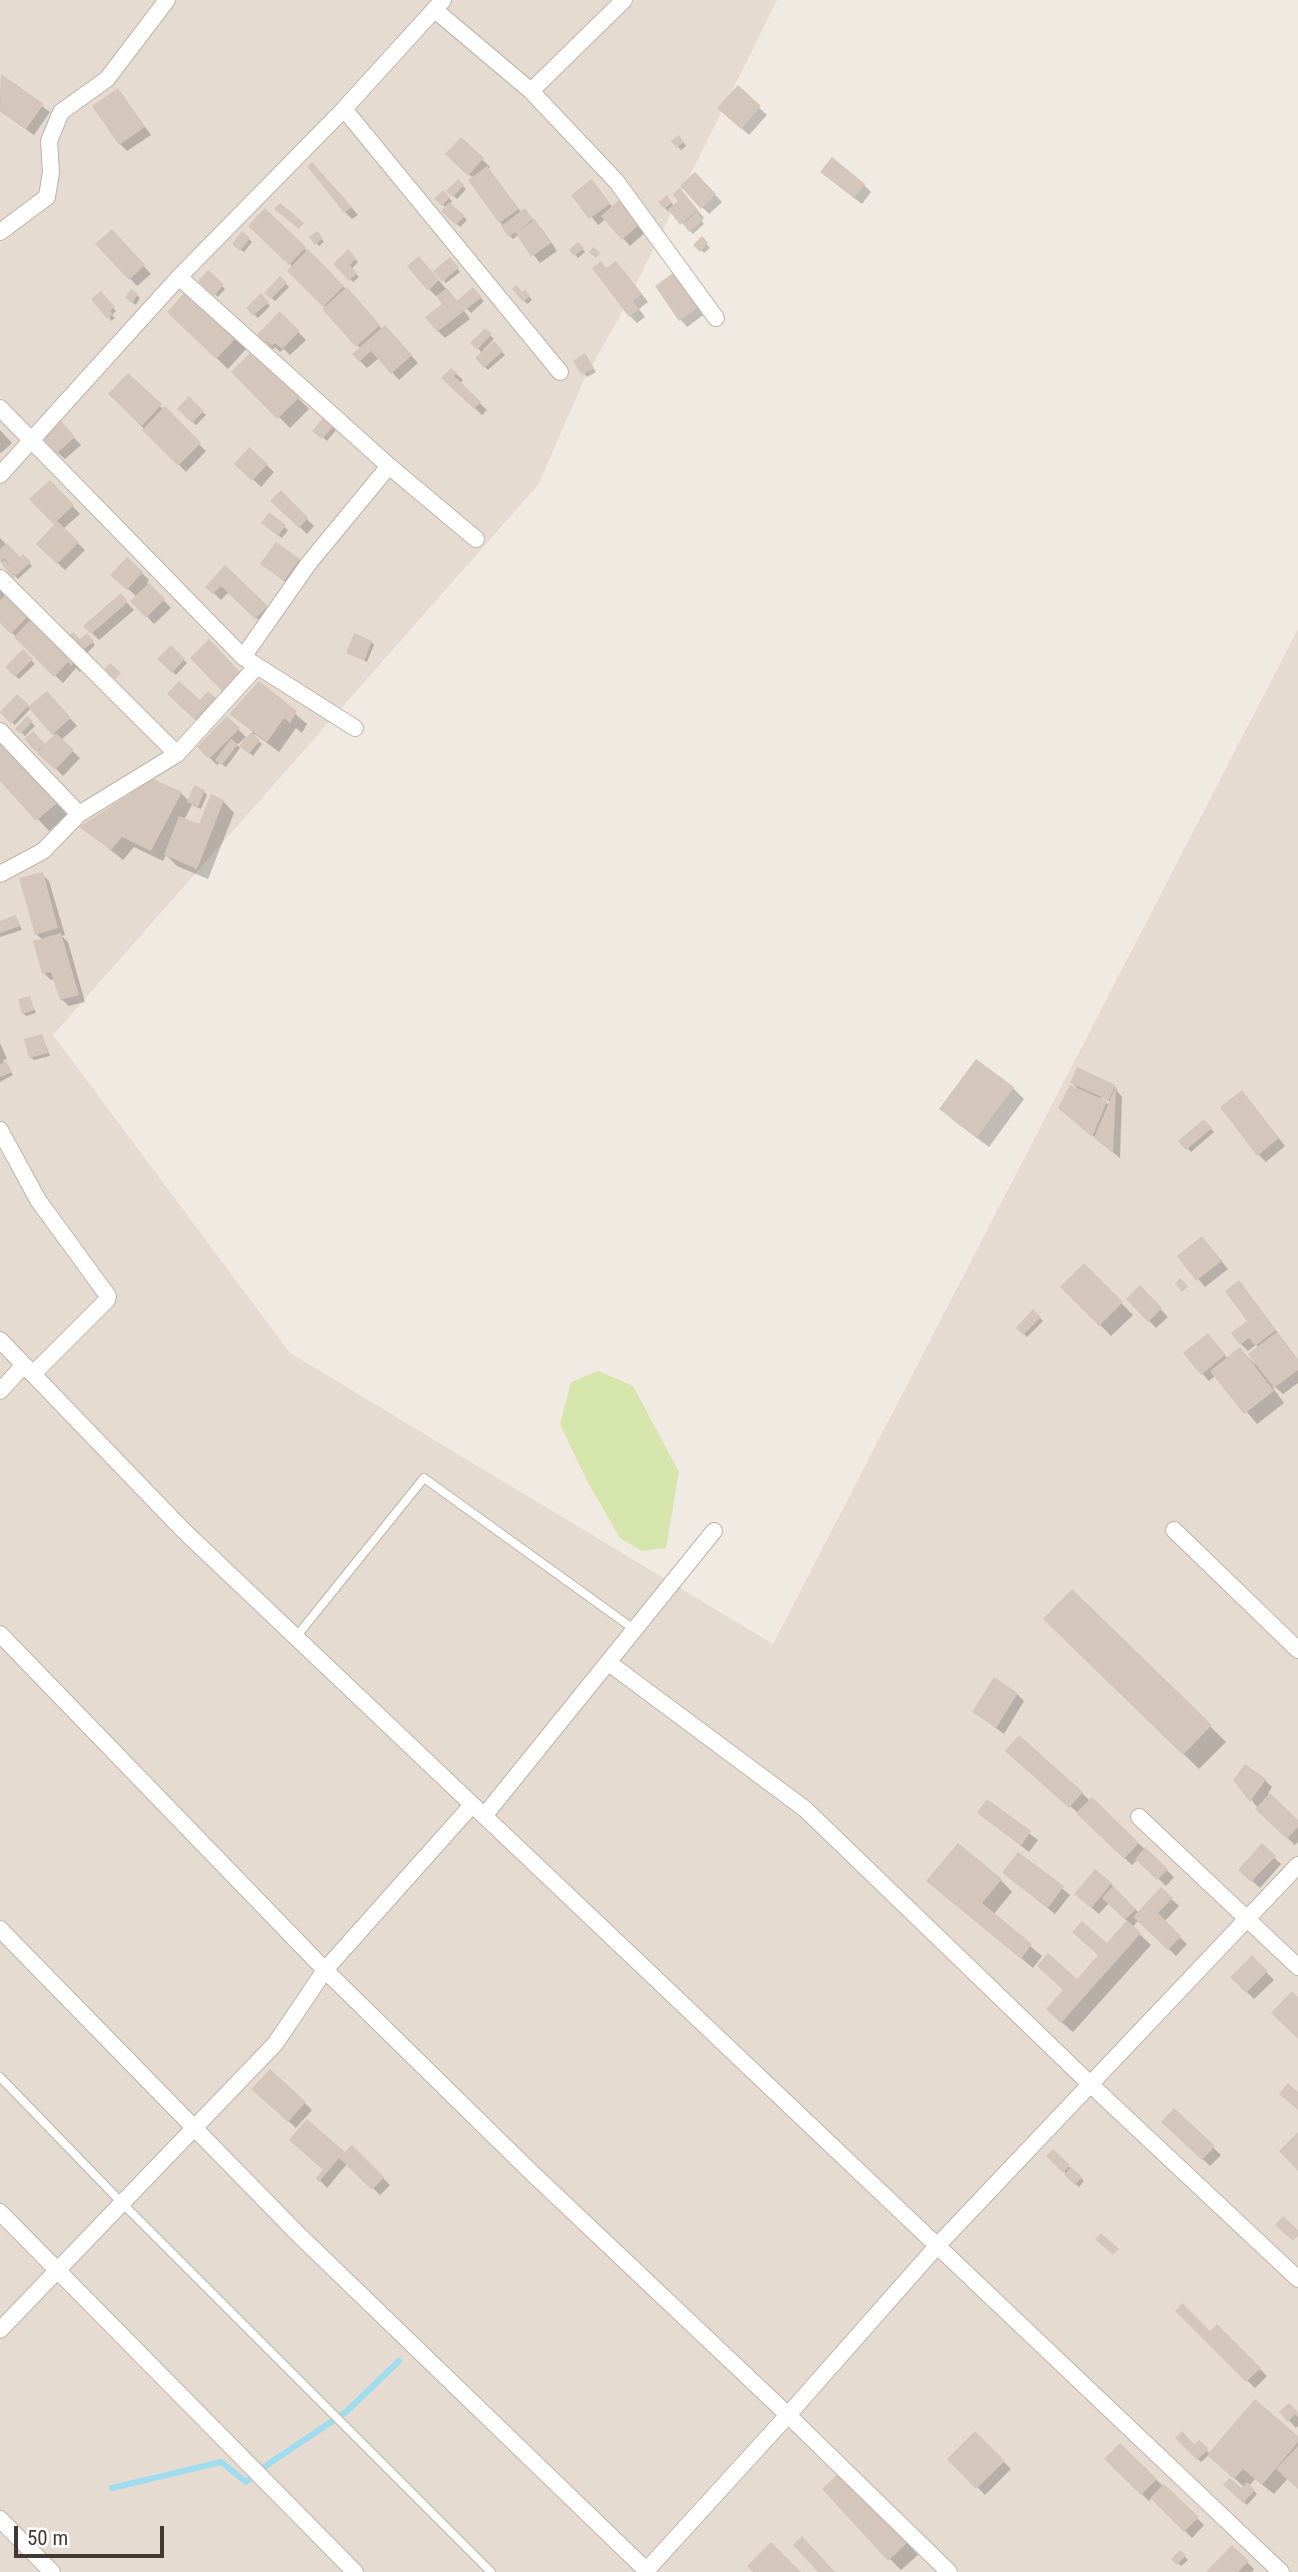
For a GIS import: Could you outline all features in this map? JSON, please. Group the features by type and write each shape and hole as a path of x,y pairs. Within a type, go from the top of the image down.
{"street":[{"path":"0,233 47,197 51,172 49,141 61,112 107,79 167,0"},
{"path":"531,91 624,0"},
{"path":"0,475 179,277 344,109 439,5 531,91 617,181 716,318"},
{"path":"344,109 560,372"},
{"path":"179,277 389,466 476,539"},
{"path":"0,408 243,657 355,728"},
{"path":"243,657 309,563 389,466"},
{"path":"0,579 177,754"},
{"path":"0,874 43,851 79,814 177,754 257,666"},
{"path":"0,731 79,814"},
{"path":"0,1130 38,1200 108,1296 107,1300 0,1391"},
{"path":"0,1340 184,1531 1281,2572"},
{"path":"1174,1530 1298,1650"},
{"path":"0,2330 275,2044 325,1970 478,1810 610,1663 715,1531"},
{"path":"0,1633 325,1970 531,2172 788,2415 948,2572"},
{"path":"610,1663 804,1809 1090,2084 1298,2278"},
{"path":"1139,1817 1298,1967"},
{"path":"0,1929 299,2235 646,2571 937,2246 1298,1865"},
{"path":"0,2212 355,2572"},
{"path":"0,2519 52,2572"}],"lane":[{"path":"296,1637 424,1478 635,1630"},
{"path":"0,2077 121,2202 491,2572"}],"shaded area":[{"path":"0,0 777,0 621,314 584,380 538,485 53,1035 290,1353 773,1644 1298,629 1298,2572 0,2572"}],"green space":[{"path":"598,1371 633,1386 679,1472 666,1548 642,1551 620,1538 587,1481 560,1424 571,1382"}],"building":[{"path":"1,74 44,104 26,129 0,111"},
{"path":"738,85 761,106 741,129 717,108"},
{"path":"118,88 145,127 119,145 92,106"},
{"path":"679,135 684,142 677,148 671,141"},
{"path":"461,137 484,158 468,176 445,154"},
{"path":"832,157 865,184 854,198 820,172"},
{"path":"312,162 352,207 344,213 307,166"},
{"path":"487,166 519,209 499,223 468,180"},
{"path":"695,172 716,194 701,209 680,186"},
{"path":"458,179 464,185 453,197 446,191"},
{"path":"592,179 610,204 589,219 571,195"},
{"path":"680,188 698,210 680,225 668,209 678,201 673,194"},
{"path":"443,190 450,197 442,206 434,199"},
{"path":"667,195 672,203 664,209 658,202"},
{"path":"622,197 643,221 622,240 601,216"},
{"path":"449,202 465,216 456,225 441,211"},
{"path":"280,203 304,223 299,229 274,209"},
{"path":"265,208 306,247 289,265 248,226"},
{"path":"525,208 533,219 520,230 535,219 551,243 531,257 515,232 509,237 501,226"},
{"path":"697,212 703,220 689,232 683,224"},
{"path":"112,229 145,265 129,280 95,244"},
{"path":"242,231 250,238 240,251 232,244"},
{"path":"317,231 323,238 315,245 309,237"},
{"path":"702,236 708,243 700,252 693,245"},
{"path":"578,242 584,248 574,256 569,250"},
{"path":"593,247 600,253 596,258 589,252"},
{"path":"308,249 344,286 323,307 287,271"},
{"path":"348,249 356,258 350,265 357,273 349,281 333,264"},
{"path":"419,256 439,280 428,291 407,266"},
{"path":"450,257 459,268 442,282 433,271"},
{"path":"601,261 606,268 616,261 642,294 633,301 639,309 629,317 592,268"},
{"path":"208,270 224,284 214,296 198,281"},
{"path":"676,271 700,306 679,321 655,286"},
{"path":"280,276 287,283 271,299 264,293"},
{"path":"516,285 522,292 525,289 530,296 523,302 512,289"},
{"path":"347,287 380,325 356,347 322,309"},
{"path":"473,287 482,297 437,332 425,317 442,304 436,296 447,288 457,301"},
{"path":"131,289 138,294 132,303 125,298"},
{"path":"188,289 238,336 216,359 167,312"},
{"path":"101,291 115,307 110,311 113,314 107,319 91,299"},
{"path":"261,293 269,302 253,316 246,308"},
{"path":"280,311 300,331 282,349 275,343 272,346 267,341 265,343 257,335"},
{"path":"385,325 412,355 391,374 371,351 359,362 352,354"},
{"path":"485,328 492,334 477,350 470,343"},
{"path":"494,341 503,351 484,368 475,358"},
{"path":"253,350 300,397 277,419 231,372"},
{"path":"585,353 594,368 582,375 573,361"},
{"path":"451,368 457,372 454,376 481,402 474,409 441,378"},
{"path":"128,373 162,404 142,426 108,394"},
{"path":"189,396 204,411 192,423 177,409"},
{"path":"165,406 201,443 178,466 142,430"},
{"path":"324,417 334,426 322,439 312,431"},
{"path":"61,421 75,437 56,454 42,437"},
{"path":"249,447 268,464 252,481 234,464"},
{"path":"50,480 74,505 57,521 79,542 57,564 36,544 54,525 29,499"},
{"path":"281,490 308,518 299,528 270,501"},
{"path":"269,512 286,525 278,536 261,523"},
{"path":"276,542 300,559 284,581 260,564"},
{"path":"7,543 20,557 23,554 31,562 13,578 1,563 4,560 11,565 4,558 0,562 0,549"},
{"path":"127,557 143,572 127,590 110,575"},
{"path":"225,565 268,606 255,619 221,586 213,594 205,587"},
{"path":"149,583 165,599 146,618 130,601"},
{"path":"8,592 30,614 11,634 0,623 0,600"},
{"path":"121,593 128,602 91,634 83,626"},
{"path":"33,617 77,660 71,666 68,662 54,677 14,637"},
{"path":"73,632 80,639 87,633 94,641 82,651 69,636"},
{"path":"354,633 372,641 364,661 346,653"},
{"path":"209,639 242,674 224,693 190,658"},
{"path":"171,645 185,659 172,673 157,659"},
{"path":"23,649 33,659 15,677 5,667"},
{"path":"110,663 121,673 115,679 105,669"},
{"path":"179,681 200,700 208,691 216,698 195,720 167,694"},
{"path":"259,681 297,711 290,723 284,718 267,742 229,714"},
{"path":"47,691 71,718 52,735 28,707"},
{"path":"17,694 29,705 11,724 0,712"},
{"path":"27,716 33,721 21,734 15,729"},
{"path":"227,716 240,728 209,759 197,747"},
{"path":"33,731 45,744 56,733 74,750 55,770 37,753 43,745 36,752 24,739"},
{"path":"251,732 260,740 249,754 239,746"},
{"path":"0,739 57,803 36,821 0,781"},
{"path":"231,739 238,744 222,765 215,760"},
{"path":"153,779 182,792 151,851 122,837 111,850 79,827"},
{"path":"194,785 205,790 198,807 187,802"},
{"path":"211,794 224,800 197,869 164,855 179,816 199,824"},
{"path":"43,872 58,928 35,935 19,878"},
{"path":"16,915 20,926 0,933 0,921"},
{"path":"61,933 79,995 60,1000 51,972 42,974 33,941"},
{"path":"30,996 34,1010 22,1014 18,999"},
{"path":"42,1034 48,1053 29,1058 24,1039"},
{"path":"976,1059 1014,1087 977,1137 939,1109"},
{"path":"6,1061 12,1072 0,1077 0,1064"},
{"path":"1077,1067 1115,1085 1109,1100 1070,1083"},
{"path":"1070,1085 1107,1101 1092,1137 1058,1108"},
{"path":"1116,1088 1113,1153 1094,1138"},
{"path":"1242,1090 1279,1138 1257,1156 1220,1107"},
{"path":"1204,1119 1212,1128 1186,1150 1178,1141"},
{"path":"1202,1236 1222,1261 1196,1281 1177,1256"},
{"path":"1084,1263 1123,1302 1099,1326 1060,1287"},
{"path":"1180,1278 1188,1286 1182,1292 1175,1284"},
{"path":"1239,1280 1276,1330 1255,1346 1249,1338 1240,1345 1231,1333 1247,1321 1225,1291"},
{"path":"1140,1285 1162,1308 1148,1322 1126,1299"},
{"path":"1033,1309 1041,1317 1023,1335 1016,1328"},
{"path":"1277,1332 1298,1360 1298,1370 1274,1388 1248,1354"},
{"path":"1208,1333 1225,1355 1201,1375 1183,1353"},
{"path":"1240,1347 1274,1391 1244,1414 1210,1371"},
{"path":"1072,1589 1212,1725 1183,1755 1043,1619"},
{"path":"994,1677 1018,1693 996,1728 972,1712"},
{"path":"1019,1735 1083,1792 1069,1808 1005,1751"},
{"path":"1245,1764 1266,1779 1250,1802 1233,1780"},
{"path":"1270,1793 1298,1820 1298,1827 1287,1839 1255,1809"},
{"path":"1092,1797 1139,1843 1124,1859 1076,1813"},
{"path":"987,1799 1031,1831 1021,1846 977,1813"},
{"path":"958,1843 1002,1879 982,1903 1032,1944 1021,1959 926,1881"},
{"path":"1262,1843 1276,1856 1251,1882 1238,1870"},
{"path":"1145,1847 1168,1869 1157,1880 1135,1859"},
{"path":"1018,1852 1064,1886 1048,1908 1002,1873"},
{"path":"1095,1869 1112,1883 1091,1908 1074,1894"},
{"path":"1113,1886 1136,1909 1125,1920 1102,1898"},
{"path":"1161,1887 1173,1898 1158,1913 1181,1936 1168,1950 1133,1917"},
{"path":"1127,1920 1141,1933 1061,2023 1046,2009 1063,1990 1037,1966 1048,1953 1077,1979 1098,1955 1072,1932 1082,1921 1107,1943"},
{"path":"1252,1955 1268,1971 1246,1993 1230,1977"},
{"path":"1292,1991 1298,1997 1298,2039 1271,2013"},
{"path":"270,2069 306,2102 288,2122 251,2089"},
{"path":"1288,2083 1298,2092 1298,2110 1279,2094"},
{"path":"1174,2108 1215,2146 1202,2160 1161,2122"},
{"path":"307,2119 345,2152 352,2145 384,2177 372,2190 339,2158 319,2182 316,2178 323,2170 289,2140"},
{"path":"1298,2132 1298,2171 1279,2151"},
{"path":"1053,2149 1070,2165 1063,2173 1046,2156"},
{"path":"1071,2167 1082,2177 1075,2185 1064,2175"},
{"path":"1283,2216 1298,2230 1298,2236 1293,2241 1275,2225"},
{"path":"1101,2233 1119,2249 1113,2255 1095,2239"},
{"path":"1182,2303 1210,2331 1217,2324 1261,2368 1246,2382 1175,2311"},
{"path":"1255,2399 1298,2436 1298,2442 1262,2485 1243,2469 1234,2479 1207,2455"},
{"path":"1289,2403 1298,2412 1298,2417 1295,2414 1288,2422 1279,2412"},
{"path":"975,2431 1005,2461 976,2489 947,2459"},
{"path":"1182,2431 1194,2444 1199,2440 1209,2449 1197,2460 1175,2438"},
{"path":"1120,2443 1157,2479 1141,2495 1104,2459"},
{"path":"1298,2446 1298,2489 1276,2469"},
{"path":"841,2471 908,2542 888,2561 822,2489"},
{"path":"1230,2478 1241,2488 1247,2482 1255,2490 1243,2503 1223,2485"},
{"path":"1164,2484 1199,2517 1184,2532 1150,2498"},
{"path":"802,2536 835,2572 818,2572 793,2545"},
{"path":"771,2542 801,2572 753,2572 747,2566"},
{"path":"1232,2545 1249,2561 1238,2572 1206,2572"},
{"path":"1180,2550 1186,2555 1177,2565 1171,2559"}],"waterway":[{"path":"112,2488 221,2462 246,2482 346,2412 399,2361"}]}
